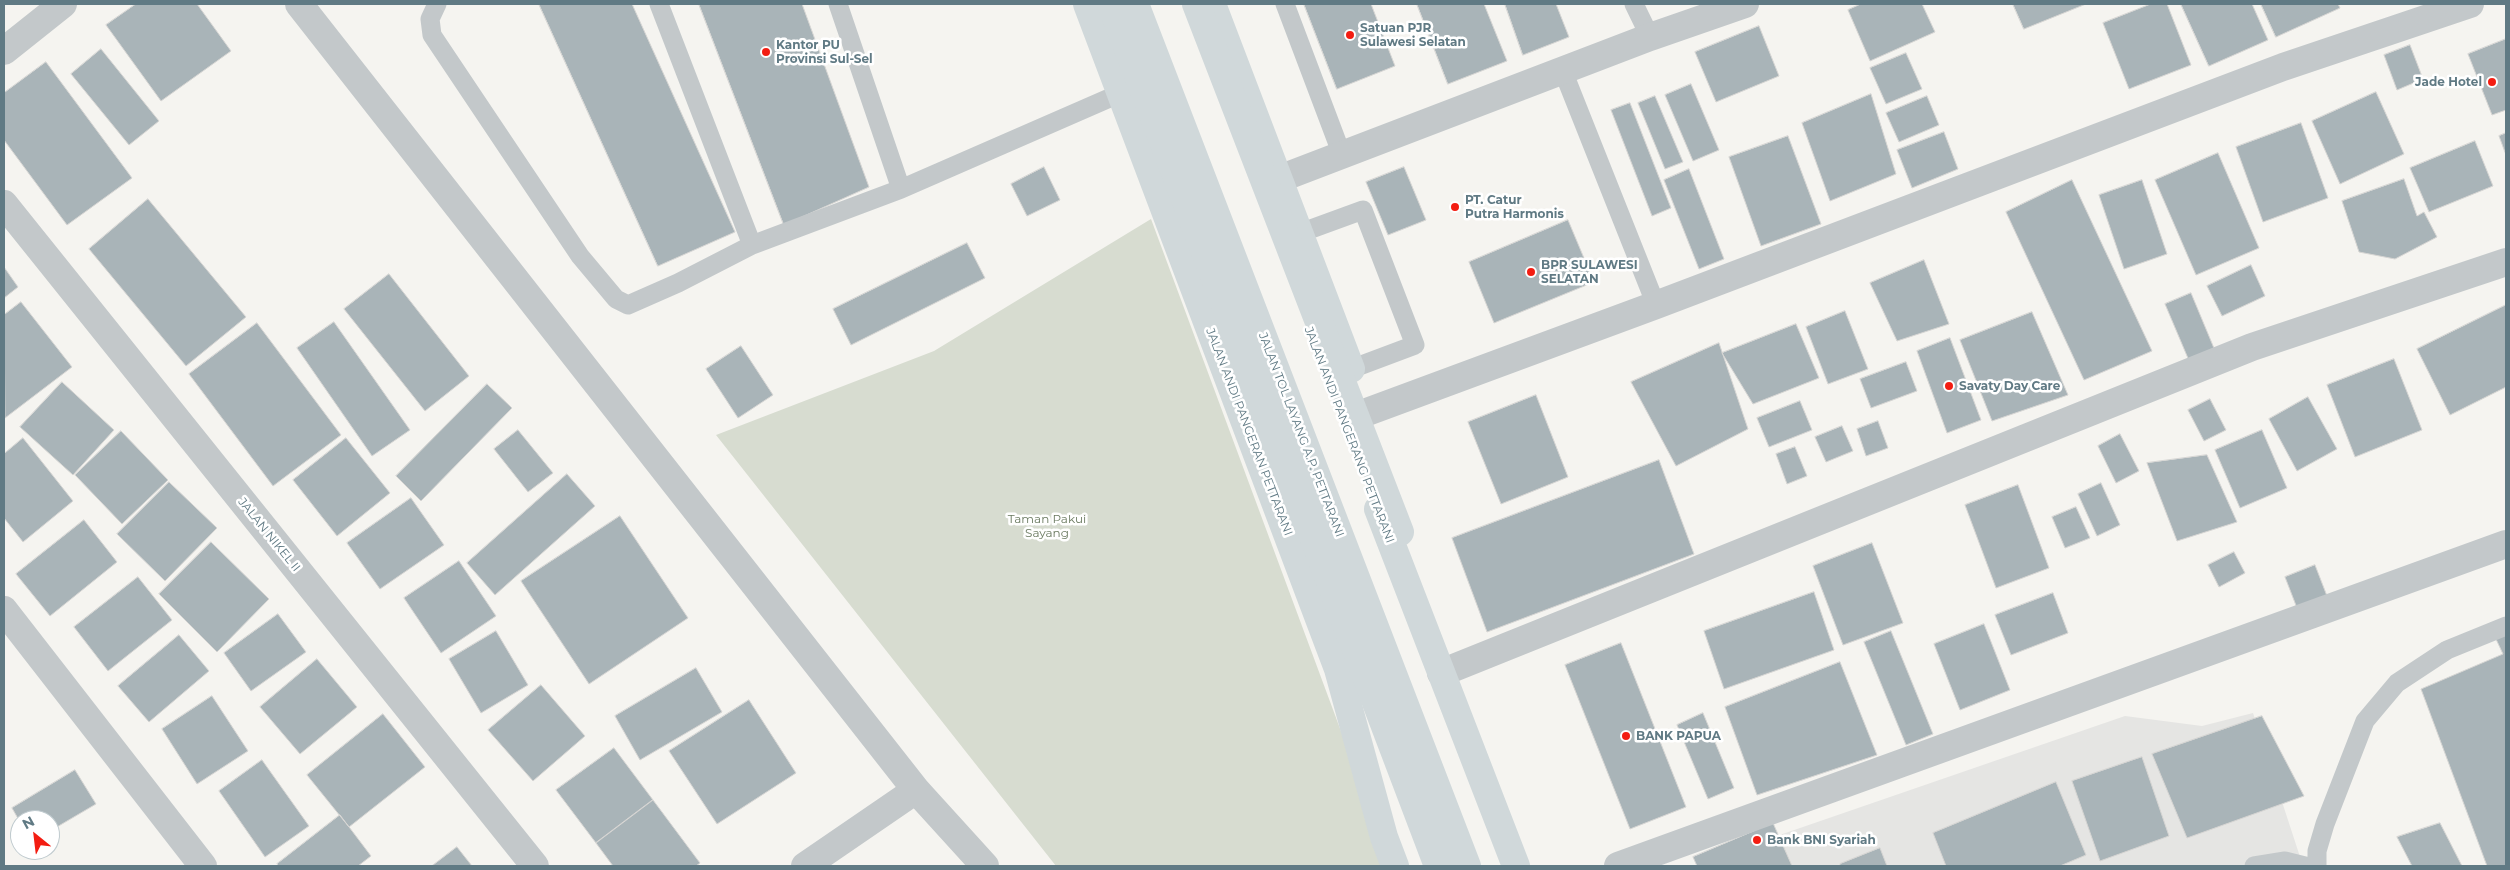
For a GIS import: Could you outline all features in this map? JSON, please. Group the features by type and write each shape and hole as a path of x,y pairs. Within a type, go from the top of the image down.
{"main road":[{"name":"JALAN ANDI PANGERAN PETTARANI","path":"1087,4 1338,669 1384,837 1395,866"},
{"name":"JALAN TOL LAYANG A.P. PETTARANI","path":"1111,4 1438,866"},
{"name":"JALAN TOL LAYANG A.P. PETTARANI","path":"1135,4 1467,866"},
{"name":"JALAN ANDI PANGERANG PETTARANI","path":"1184,4 1516,866"},
{"path":"1196,4 1400,532"},
{"path":"1212,4 1388,469 1396,498 1406,578"}],"street":[{"path":"4,51 63,4"},
{"path":"299,4 916,790 985,866"},
{"path":"1279,179 1650,38 1745,4"},
{"path":"1367,412 1656,305 2283,67 2470,4"},
{"name":"JALAN NIKEL II","path":"4,204 535,866"},
{"path":"1441,673 2252,347 2506,262"},
{"path":"1618,866 2506,544"},
{"path":"4,610 203,866"},
{"path":"805,866 916,790"}],"lane":[{"path":"437,4 430,19 432,35 580,256 616,300 628,305 678,283 752,245 901,188 1121,93"},
{"path":"659,4 752,245"},
{"path":"838,4 901,188"},
{"path":"1285,4 1342,155"},
{"path":"1634,4 1650,38"},
{"path":"1563,71 1656,305"},
{"path":"1300,233 1363,210 1415,345 1351,369"},
{"path":"2317,866 2317,851 2325,824 2365,721 2397,683 2447,650 2506,626"},
{"path":"2254,866 2284,861 2305,866"}],"shaded area":[{"path":"2253,713 2303,866 1709,866 1742,848 2125,716 2202,726"}],"green space":[{"name":"Taman Pakui Sayang","path":"1151,219 1391,866 1056,866 716,435 934,351"}],"building":[{"path":"136,4 197,4 231,51 161,101 106,25"},
{"path":"539,4 632,4 735,232 658,266"},
{"path":"699,4 802,4 869,187 784,225"},
{"name":"Satuan PJR Sulawesi Selatan","path":"1304,4 1371,4 1395,66 1337,89"},
{"path":"1417,4 1484,4 1507,61 1448,84"},
{"path":"1505,4 1556,4 1569,37 1523,55"},
{"path":"1861,4 1922,4 1935,32 1870,61 1848,10"},
{"path":"2013,4 2086,4 2024,29"},
{"path":"2151,4 2167,4 2191,65 2129,89 2103,23"},
{"path":"2181,4 2252,4 2268,40 2209,66"},
{"path":"2261,4 2338,4 2340,8 2276,37"},
{"path":"1759,26 1779,76 1716,102 1695,52"},
{"name":"Jade Hotel","path":"2506,39 2506,110 2492,115 2468,54"},
{"path":"2410,45 2423,79 2397,90 2384,55"},
{"path":"101,49 159,121 129,145 71,74"},
{"path":"1906,53 1922,89 1886,104 1870,68"},
{"path":"46,62 132,178 67,225 4,140 4,93"},
{"path":"1691,84 1719,150 1693,161 1665,95"},
{"path":"2376,92 2404,154 2340,184 2312,121"},
{"path":"1871,94 1896,174 1830,201 1802,123"},
{"path":"1655,96 1683,162 1665,169 1638,103"},
{"path":"1927,96 1939,125 1899,142 1886,113"},
{"path":"1630,103 1671,208 1652,216 1611,110"},
{"path":"2301,123 2328,198 2263,222 2236,147"},
{"path":"1944,132 1958,169 1912,188 1897,150"},
{"path":"2506,133 2506,155 2499,136"},
{"path":"1788,136 1821,224 1761,246 1729,157"},
{"path":"2475,141 2493,186 2429,212 2410,168"},
{"path":"2218,153 2259,248 2196,275 2155,180"},
{"path":"1044,167 1060,200 1027,216 1011,184"},
{"path":"1404,167 1426,220 1388,235 1366,182"},
{"path":"1689,169 1724,259 1699,269 1664,180"},
{"path":"2404,179 2417,216 2424,212 2437,237 2395,259 2359,252 2342,201"},
{"path":"2072,180 2152,351 2084,380 2006,212"},
{"path":"2142,180 2167,254 2124,269 2099,195"},
{"path":"148,199 246,317 186,366 89,249"},
{"name":"BPR SULAWESI SELATAN","path":"1568,220 1594,282 1494,323 1469,262"},
{"path":"967,243 985,278 851,345 833,309"},
{"path":"1924,260 1949,324 1897,341 1870,283"},
{"path":"2251,265 2265,296 2222,316 2207,286"},
{"path":"4,267 18,287 4,298"},
{"path":"389,274 469,376 425,411 344,309"},
{"path":"2191,293 2216,353 2190,363 2165,304"},
{"path":"21,302 72,367 5,418 4,315"},
{"path":"2506,305 2506,387 2450,415 2417,349"},
{"path":"1845,311 1868,369 1828,384 1806,327"},
{"path":"2032,312 2068,395 1992,421 1960,340"},
{"path":"334,322 410,430 372,456 297,348"},
{"path":"257,323 341,435 273,486 189,374"},
{"path":"1796,324 1819,378 1753,404 1722,353"},
{"name":"Savaty Day Care","path":"1950,338 1981,420 1947,433 1917,351"},
{"path":"1719,343 1748,429 1676,466 1631,382"},
{"path":"741,346 773,395 738,418 706,369"},
{"path":"2394,359 2422,430 2355,457 2327,385"},
{"path":"1906,362 1917,391 1871,408 1860,379"},
{"path":"62,382 114,430 73,475 20,427"},
{"path":"487,384 512,408 421,501 396,476"},
{"path":"1536,395 1568,477 1501,504 1468,422"},
{"path":"2308,397 2337,449 2297,471 2269,419"},
{"path":"2210,399 2226,430 2204,441 2188,410"},
{"path":"1800,401 1812,430 1769,447 1757,418"},
{"path":"1878,421 1888,448 1866,456 1857,429"},
{"path":"1842,426 1853,451 1826,462 1815,437"},
{"path":"518,430 553,473 528,492 494,449"},
{"path":"2262,430 2287,488 2240,508 2215,450"},
{"path":"121,431 168,480 122,524 75,475"},
{"path":"2120,434 2139,471 2116,483 2098,446"},
{"path":"23,438 73,501 23,542 4,518 4,454"},
{"path":"346,438 390,493 337,536 293,480"},
{"path":"1795,447 1807,476 1787,484 1776,454"},
{"path":"2207,455 2237,522 2177,541 2147,463"},
{"path":"1659,460 1694,554 1487,632 1452,538"},
{"path":"567,474 595,506 495,595 467,563"},
{"path":"169,482 217,528 165,581 117,534"},
{"path":"2101,483 2120,525 2097,536 2078,494"},
{"path":"2018,485 2049,568 1996,588 1965,505"},
{"path":"411,498 444,545 380,589 347,543"},
{"path":"2076,507 2090,538 2065,548 2052,517"},
{"path":"620,516 688,618 589,684 521,581"},
{"path":"84,520 117,562 50,616 16,574"},
{"path":"211,542 269,599 217,652 159,594"},
{"path":"1872,543 1903,623 1843,645 1813,566"},
{"path":"2234,552 2245,573 2219,587 2208,565"},
{"path":"459,561 496,616 441,653 404,598"},
{"path":"2315,565 2327,596 2297,608 2285,577"},
{"path":"138,577 172,620 108,671 74,627"},
{"path":"1814,592 1834,650 1724,689 1704,631"},
{"path":"2053,593 2068,633 2011,655 1995,615"},
{"path":"278,614 306,652 251,691 224,653"},
{"path":"1984,624 2010,690 1960,710 1934,644"},
{"path":"496,631 528,685 481,713 449,659"},
{"path":"1891,631 1933,734 1906,745 1864,642"},
{"path":"2506,633 2506,866 2487,866 2421,689 2503,654 2495,637"},
{"path":"179,635 209,671 149,722 118,686"},
{"name":"BANK PAPUA","path":"1621,643 1686,807 1630,829 1565,665"},
{"path":"317,659 357,707 300,754 260,707"},
{"path":"1840,662 1877,755 1757,795 1725,707"},
{"path":"696,668 722,712 640,760 615,716"},
{"path":"541,685 585,736 533,781 488,730"},
{"path":"212,696 248,751 197,784 162,729"},
{"path":"749,700 796,773 717,824 669,751"},
{"path":"1703,713 1734,788 1708,799 1677,725"},
{"path":"383,714 425,767 349,827 307,775"},
{"path":"2262,716 2304,796 2187,838 2152,754"},
{"path":"614,748 653,800 596,843 556,790"},
{"path":"2142,757 2169,836 2100,861 2072,781"},
{"path":"262,760 309,826 265,857 219,791"},
{"path":"75,770 96,804 60,825 60,810 13,810 12,808"},
{"path":"2056,782 2086,855 2060,866 1946,866 1933,833"},
{"path":"653,800 700,863 696,866 613,866 596,843"},
{"path":"340,815 371,856 358,866 279,866 277,864"},
{"name":"Bank BNI Syariah","path":"1773,823 1792,866 1697,866 1693,857"},
{"path":"2440,823 2462,866 2412,866 2397,837"},
{"path":"457,847 472,866 432,866"},
{"path":"1880,848 1887,866 1840,866 1840,864"}],"place":[{"name":"Satuan PJR Sulawesi Selatan","path":"1350,35"},
{"name":"Kantor PU Provinsi Sul-Sel","path":"766,52"},
{"name":"Jade Hotel","path":"2492,82"},
{"name":"PT. Catur Putra Harmonis","path":"1455,207"},
{"name":"BPR SULAWESI SELATAN","path":"1531,272"},
{"name":"Savaty Day Care","path":"1949,386"},
{"name":"BANK PAPUA","path":"1626,736"},
{"name":"Bank BNI Syariah","path":"1757,840"}]}
